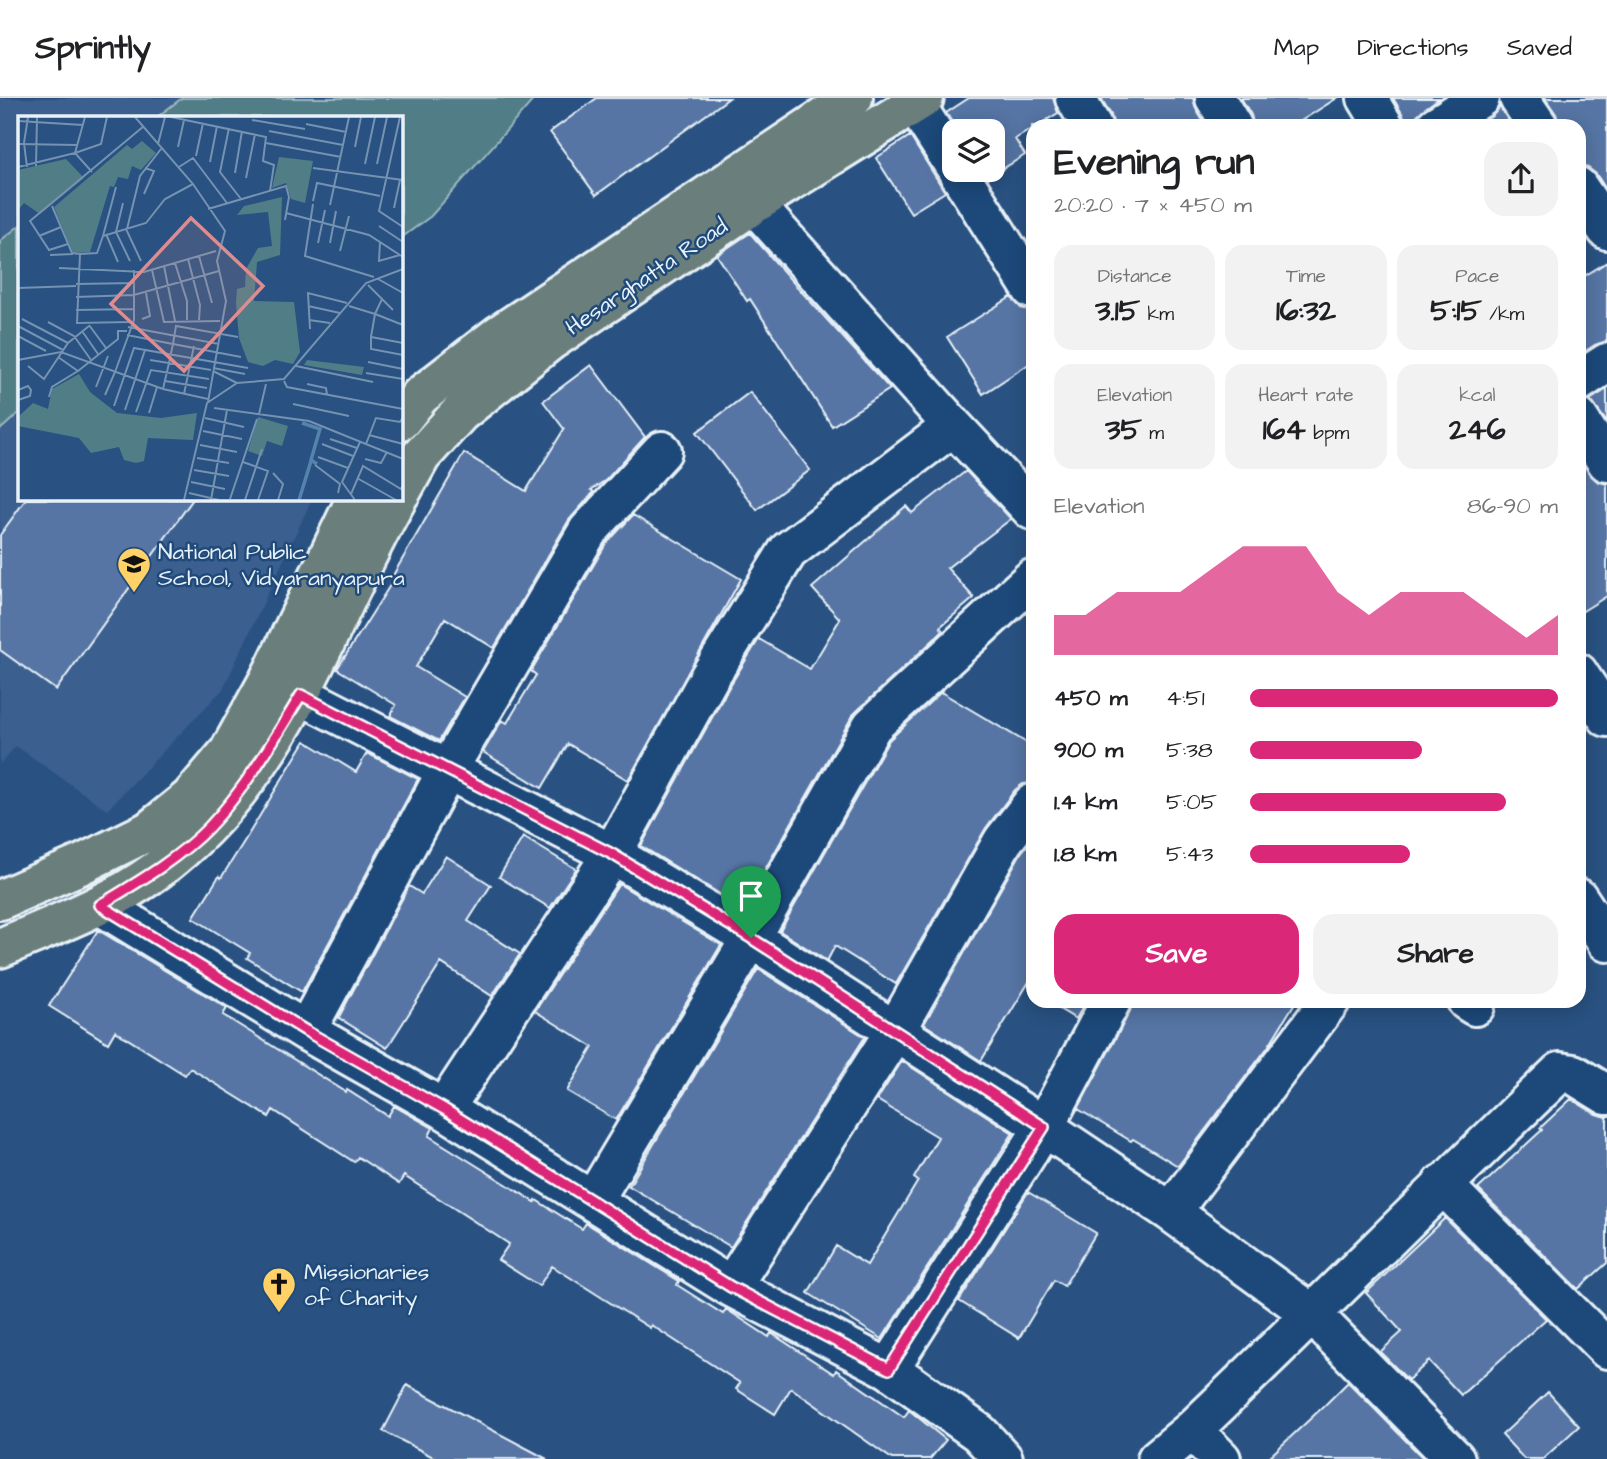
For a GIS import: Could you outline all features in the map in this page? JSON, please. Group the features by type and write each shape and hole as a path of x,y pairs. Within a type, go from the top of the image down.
{"main road":[{"name":"Hesarghatta Road","path":"402,419 420,397 500,334 853,98"},
{"name":"Hesarghatta Road","path":"402,490 421,456 460,414 551,341 754,204 917,100"},
{"path":"0,948 100,905 156,871 208,827 256,769 356,500"},
{"path":"0,900 149,831 190,798 286,686 396,500"}],"street":[{"path":"1075,98 1088,119"},
{"path":"1215,98 1228,119"},
{"path":"1367,98 1380,119"},
{"path":"1447,119 1480,98"},
{"path":"1519,98 1533,119"},
{"path":"917,100 942,144"},
{"path":"965,182 1026,279"},
{"path":"1586,199 1607,230"},
{"path":"754,204 1026,504"},
{"path":"1586,377 1607,363"},
{"path":"444,1109 612,854 710,677 788,551 953,426"},
{"path":"1586,430 1607,462"},
{"path":"306,1031 448,769 588,531 662,451"},
{"path":"593,1201 751,938 872,726 1026,585"},
{"path":"1586,685 1607,717"},
{"path":"286,686 612,854 751,938 1044,1127 1171,1212 1313,1315 1455,1459"},
{"path":"731,1287 895,1031 1003,841 1026,812"},
{"path":"100,905 306,1031 444,1109 731,1287 889,1369 979,1433 1003,1459"},
{"path":"1586,910 1607,942"},
{"path":"889,1369 1044,1127 1107,1008"},
{"path":"1171,1212 1325,1008"},
{"path":"1157,1459 1192,1430 1313,1315 1442,1184 1560,1072 1573,1074 1607,1095"},
{"path":"1442,1184 1607,1349"},
{"path":"1192,1430 1221,1459"}],"shaded area":[{"path":"0,98 182,98 158,116 18,116 18,227 0,241"},
{"name":"National Public School, Vidyaranyapura","path":"18,414 18,500 312,500 223,689 107,810 16,746 0,764 0,430"}],"green space":[{"path":"182,98 535,98 431,216 402,237 402,116 158,116"},
{"path":"18,227 18,414 0,430 0,241"}],"building":[{"path":"597,98 729,98 596,195 550,132"},
{"path":"969,98 1053,98 1058,113 1048,119 1026,119 1026,133 1015,139 1025,155 1005,167 1005,119 950,119 946,113"},
{"path":"1101,98 1193,98 1202,119 1112,119"},
{"path":"1241,98 1337,98 1304,119 1252,119"},
{"path":"1393,98 1439,98 1417,115 1416,119 1404,119"},
{"path":"1545,98 1607,98 1607,191 1596,174 1586,167 1586,119 1558,119"},
{"path":"1500,107 1508,119 1488,119"},
{"path":"910,136 945,192 911,213 876,158"},
{"path":"750,233 890,389 832,426 750,299 747,301 717,255"},
{"path":"1607,262 1607,341 1586,351 1586,275"},
{"path":"1011,297 1021,308 1026,309 1026,366 983,394 947,337"},
{"path":"591,365 645,437 606,480 591,490 594,492 569,520 494,648 445,618 416,667 465,697 439,741 390,716 396,705 337,669 394,579 392,577 464,453 526,491 564,429 543,401"},
{"path":"1607,389 1607,422 1590,400"},
{"path":"750,392 810,470 757,510 697,432"},
{"path":"1586,468 1597,481 1607,484 1607,596 1586,609"},
{"path":"966,471 1011,519 947,568 974,598 940,627 943,631 853,715 743,908 641,846 729,687 759,639 810,669 840,619 812,588 906,506 912,513"},
{"path":"25,500 192,500 56,690 0,650 0,535"},
{"path":"633,515 741,579 628,780 568,744 542,788 483,752 502,720 507,723 536,675 531,671 606,544"},
{"path":"941,692 1026,742 1026,784 1015,790 986,828 896,984 835,946 827,961 780,931 889,740"},
{"path":"305,741 356,772 367,753 418,779 302,992 247,958 250,953 193,918 219,876 221,878"},
{"path":"523,837 576,869 550,908 499,877"},
{"path":"1026,847 1026,987 981,1061 924,1024"},
{"path":"446,856 491,885 468,921 520,954 492,996 441,963 387,1048 339,1018 409,886 422,894"},
{"path":"619,884 721,945 616,1120 567,1091 593,1047 535,1011"},
{"path":"98,930 227,1008 223,1015 346,1092 347,1090 388,1116 394,1106 433,1128 429,1136 535,1202 536,1200 582,1229 586,1223 679,1281 677,1285 723,1314 726,1309 769,1337 771,1333 834,1374 836,1370 904,1417 909,1410 946,1440 930,1459 892,1459 791,1388 775,1414 736,1389 740,1383 651,1325 650,1328 552,1266 539,1286 498,1260 509,1244 404,1176 399,1184 358,1157 354,1162 273,1110 269,1117 190,1068 185,1075 115,1031 108,1043 49,1006"},
{"path":"758,969 865,1037 731,1247 629,1186"},
{"path":"1058,1008 1082,1008 1076,1019"},
{"path":"1131,1008 1292,1008 1268,1047 1178,1166 1078,1109"},
{"path":"902,1061 1013,1133 882,1339 808,1293 836,1246 867,1265 918,1181 914,1178 938,1137 877,1100"},
{"path":"1571,1099 1596,1114 1607,1117 1607,1263 1578,1289 1478,1189 1542,1130 1540,1128"},
{"path":"1028,1192 1096,1233 1064,1286 1054,1280 1019,1338 959,1301"},
{"path":"1445,1218 1546,1319 1461,1395 1429,1361 1408,1380 1380,1352 1402,1332 1366,1293"},
{"path":"1348,1382 1424,1459 1267,1459 1325,1405"},
{"path":"407,1385 547,1459 437,1459 383,1431"},
{"path":"1548,1392 1579,1426 1543,1459 1524,1459 1502,1435"}],"place":[{"name":"National Public School, Vidyaranyapura","path":"134,594"},
{"name":"Missionaries of Charity","path":"279,1314"}],"route":[{"path":"301,695 612,854 751,938 1044,1127 889,1369 731,1287 444,1109 306,1031 100,905 156,871 208,827 256,769 301,695"}]}
